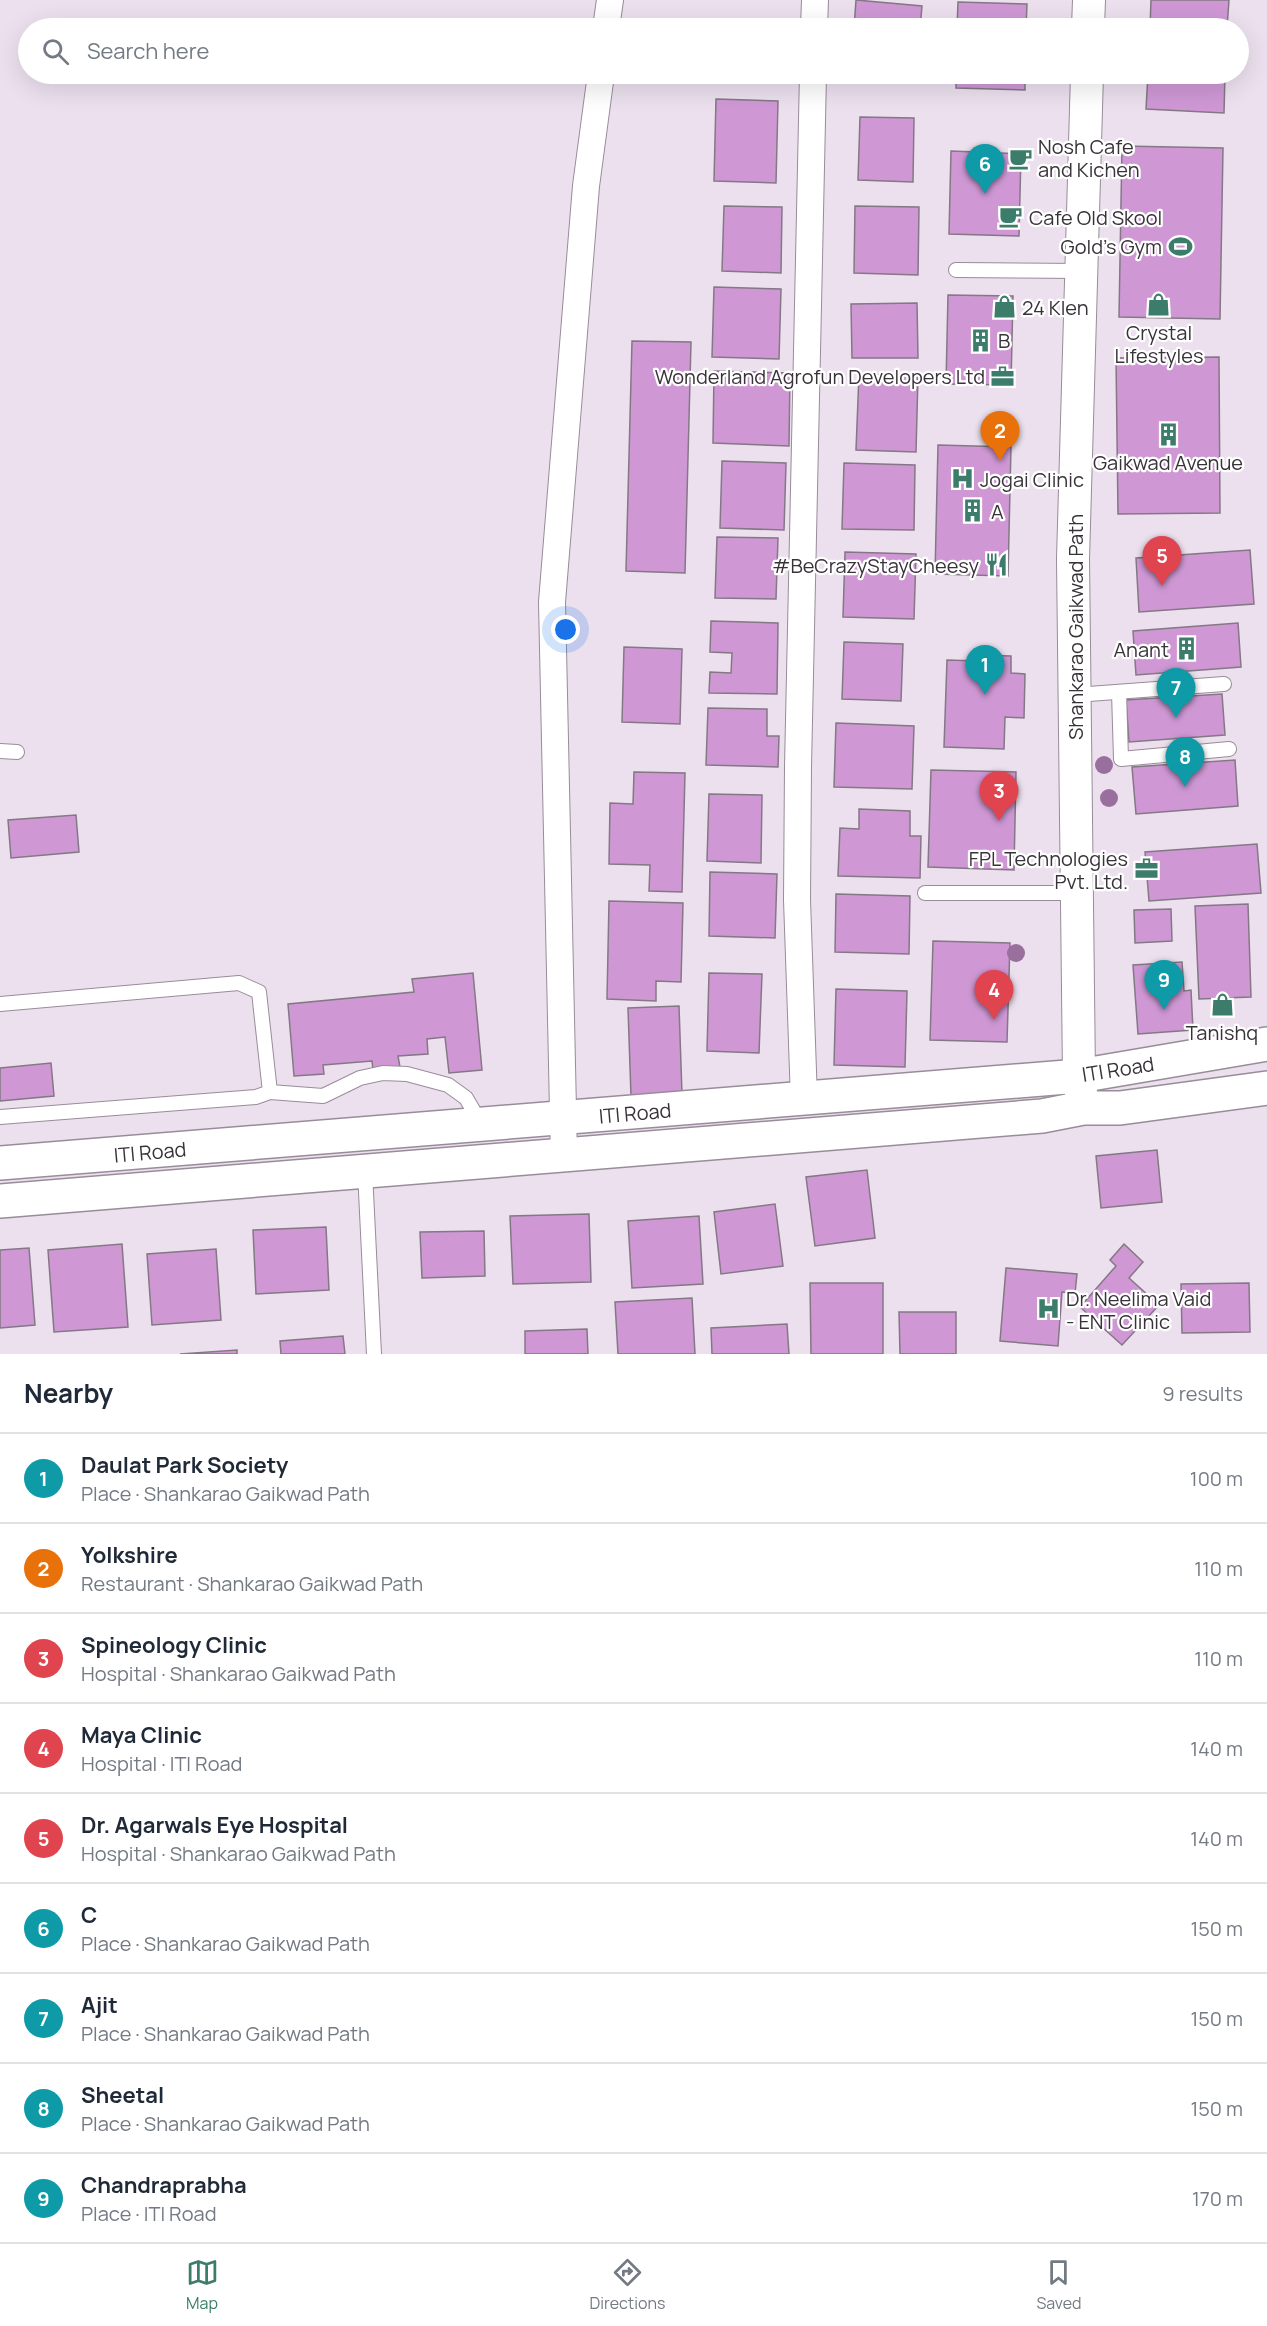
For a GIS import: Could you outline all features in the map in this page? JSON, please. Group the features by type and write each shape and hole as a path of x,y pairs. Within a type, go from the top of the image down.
{"main road":[{"name":"ITI Road","path":"0,1163 804,1100 1081,1092 1267,1044"},
{"name":"ITI Road","path":"1081,1092 1120,1108 1267,1088"},
{"name":"ITI Road","path":"0,1201 1042,1116 1081,1092"}],"street":[{"path":"607,18 610,0"},
{"path":"814,18 815,0"},
{"path":"1088,18 1089,0"},
{"path":"564,1156 552,602 586,186 600,84"},
{"path":"804,1100 797,900 798,767 813,84"},
{"name":"Shankarao Gaikwad Path","path":"1081,1092 1073,559 1087,84"},
{"path":"362,1135 365,1172"}],"lane":[{"path":"956,270 1081,271"},
{"path":"1075,695 1224,684"},
{"path":"1119,692 1121,759 1229,749"},
{"path":"0,751 17,752"},
{"path":"925,893 1078,893"},
{"path":"0,1004 239,983 259,992 270,1092"},
{"path":"0,1117 256,1097 270,1092 322,1096 360,1078 382,1073 407,1074 448,1085 466,1098 482,1125"},
{"path":"365,1172 374,1354"}],"building":[{"path":"856,0 922,6 921,18 855,18"},
{"path":"1151,0 1229,0 1228,18 1150,18"},
{"path":"958,2 1027,4 1026,18 957,18"},
{"path":"956,84 1025,84 1025,90 956,88"},
{"path":"1147,84 1225,84 1224,113 1146,109"},
{"path":"716,99 778,101 776,183 714,181"},
{"path":"860,117 914,118 913,182 858,180"},
{"path":"1122,146 1223,148 1220,319 1119,317"},
{"path":"951,151 1021,154 1019,236 949,234"},
{"path":"724,206 782,207 781,273 722,271"},
{"path":"855,206 919,207 918,275 854,273"},
{"path":"714,287 781,289 779,359 712,357"},
{"name":"B","path":"948,295 1013,296 1011,385 946,384"},
{"path":"917,303 918,358 852,358 851,304"},
{"path":"632,341 691,342 685,573 626,571"},
{"name":"Gaikwad Avenue","path":"1219,357 1220,513 1118,514 1116,358"},
{"path":"714,371 790,373 789,446 713,443"},
{"path":"859,374 918,376 916,452 856,450"},
{"name":"A","path":"938,445 1011,447 1008,576 935,574"},
{"path":"722,461 786,463 784,530 720,528"},
{"path":"844,463 915,465 914,530 842,529"},
{"path":"717,537 778,538 776,599 715,598"},
{"path":"1250,550 1254,604 1139,612 1136,558"},
{"path":"845,552 916,554 914,619 843,617"},
{"path":"711,621 778,623 777,694 709,693 710,672 731,673 732,653 710,652"},
{"name":"Anant","path":"1238,623 1241,667 1136,675 1133,631"},
{"path":"844,642 903,644 901,701 842,699"},
{"path":"624,647 682,649 680,724 622,722"},
{"path":"978,655 1011,656 1011,673 1025,674 1024,718 1005,717 1004,749 944,747 947,660 978,661"},
{"path":"1222,694 1225,735 1129,742 1126,700"},
{"path":"708,708 767,709 767,736 779,736 778,767 706,765"},
{"path":"836,723 914,726 912,789 834,787"},
{"path":"1235,760 1238,806 1136,814 1132,767"},
{"path":"931,770 1016,772 1014,870 928,867"},
{"path":"634,772 685,773 682,892 649,891 650,865 609,864 610,803 633,804"},
{"path":"709,794 762,795 761,863 707,861"},
{"path":"859,809 910,811 910,836 921,836 920,878 838,876 840,828 859,829"},
{"path":"76,815 79,852 11,858 8,820"},
{"path":"1257,844 1261,893 1149,901 1145,852"},
{"path":"710,872 777,874 775,938 709,936"},
{"path":"836,894 910,896 909,954 835,952"},
{"path":"609,901 683,903 681,982 656,981 656,1001 607,999"},
{"path":"1248,904 1251,997 1199,999 1195,906"},
{"path":"1171,909 1172,941 1135,943 1134,910"},
{"path":"933,941 1010,943 1007,1042 930,1040"},
{"path":"1182,962 1184,991 1191,990 1193,1030 1138,1034 1133,965"},
{"path":"473,973 482,1070 449,1073 445,1037 427,1039 428,1054 398,1056 400,1067 373,1070 372,1061 323,1065 324,1074 294,1076 288,1004 414,992 412,979"},
{"path":"709,973 762,974 759,1053 707,1051"},
{"path":"836,989 907,991 905,1067 834,1065"},
{"path":"679,1006 682,1094 631,1096 628,1008"},
{"path":"51,1063 54,1096 0,1101 0,1068"},
{"path":"1157,1150 1162,1202 1101,1208 1096,1156"},
{"path":"867,1170 875,1238 815,1246 806,1177"},
{"path":"775,1204 783,1266 721,1274 714,1212"},
{"path":"589,1214 591,1282 513,1284 510,1216"},
{"path":"699,1216 703,1284 632,1288 628,1221"},
{"path":"326,1227 329,1290 256,1294 253,1230"},
{"path":"484,1231 485,1276 422,1278 420,1232"},
{"path":"122,1244 128,1327 54,1332 48,1250"},
{"path":"1124,1244 1143,1262 1129,1278 1159,1305 1122,1345 1080,1307 1116,1266 1110,1260"},
{"path":"29,1248 35,1325 0,1328 0,1250"},
{"path":"216,1249 221,1320 152,1325 147,1254"},
{"path":"1006,1268 1077,1274 1075,1293 1062,1292 1058,1346 1000,1341"},
{"path":"810,1283 883,1283 883,1354 811,1354"},
{"path":"1249,1283 1250,1332 1182,1333 1181,1284"},
{"path":"692,1298 695,1354 618,1354 615,1302"},
{"path":"899,1312 956,1312 956,1354 900,1354"},
{"path":"787,1324 789,1354 712,1354 711,1328"},
{"path":"587,1329 588,1354 525,1354 525,1331"},
{"path":"343,1336 345,1354 281,1354 280,1341"},
{"path":"237,1350 237,1354 180,1354"}],"place":[{"name":"Nosh Cafe and Kichen","path":"1020,158"},
{"name":"C","path":"985,194"},
{"name":"Cafe Old Skool","path":"1011,217"},
{"name":"Gold's Gym","path":"1180,246"},
{"name":"Crystal Lifestyles","path":"1159,304"},
{"name":"24 Klen","path":"1004,307"},
{"name":"B","path":"980,340"},
{"name":"Wonderland Agrofun Developers Ltd","path":"1003,376"},
{"name":"Gaikwad Avenue","path":"1168,435"},
{"name":"Yolkshire","path":"1000,461"},
{"name":"Jogai Clinic","path":"962,479"},
{"name":"A","path":"973,511"},
{"name":"#BeCrazyStayCheesy","path":"997,565"},
{"name":"Dr. Agarwals Eye Hospital","path":"1162,586"},
{"name":"Anant","path":"1187,649"},
{"name":"Daulat Park Society","path":"985,695"},
{"name":"Ajit","path":"1176,718"},
{"name":"Sheetal","path":"1185,787"},
{"name":"Spineology Clinic","path":"999,821"},
{"name":"FPL Technologies Pvt. Ltd.","path":"1146,869"},
{"name":"Tanishq","path":"1222,1004"},
{"name":"Chandraprabha","path":"1164,1010"},
{"name":"Maya Clinic","path":"994,1020"},
{"name":"Dr. Neelima Vaid - ENT Clinic","path":"1048,1309"}]}
